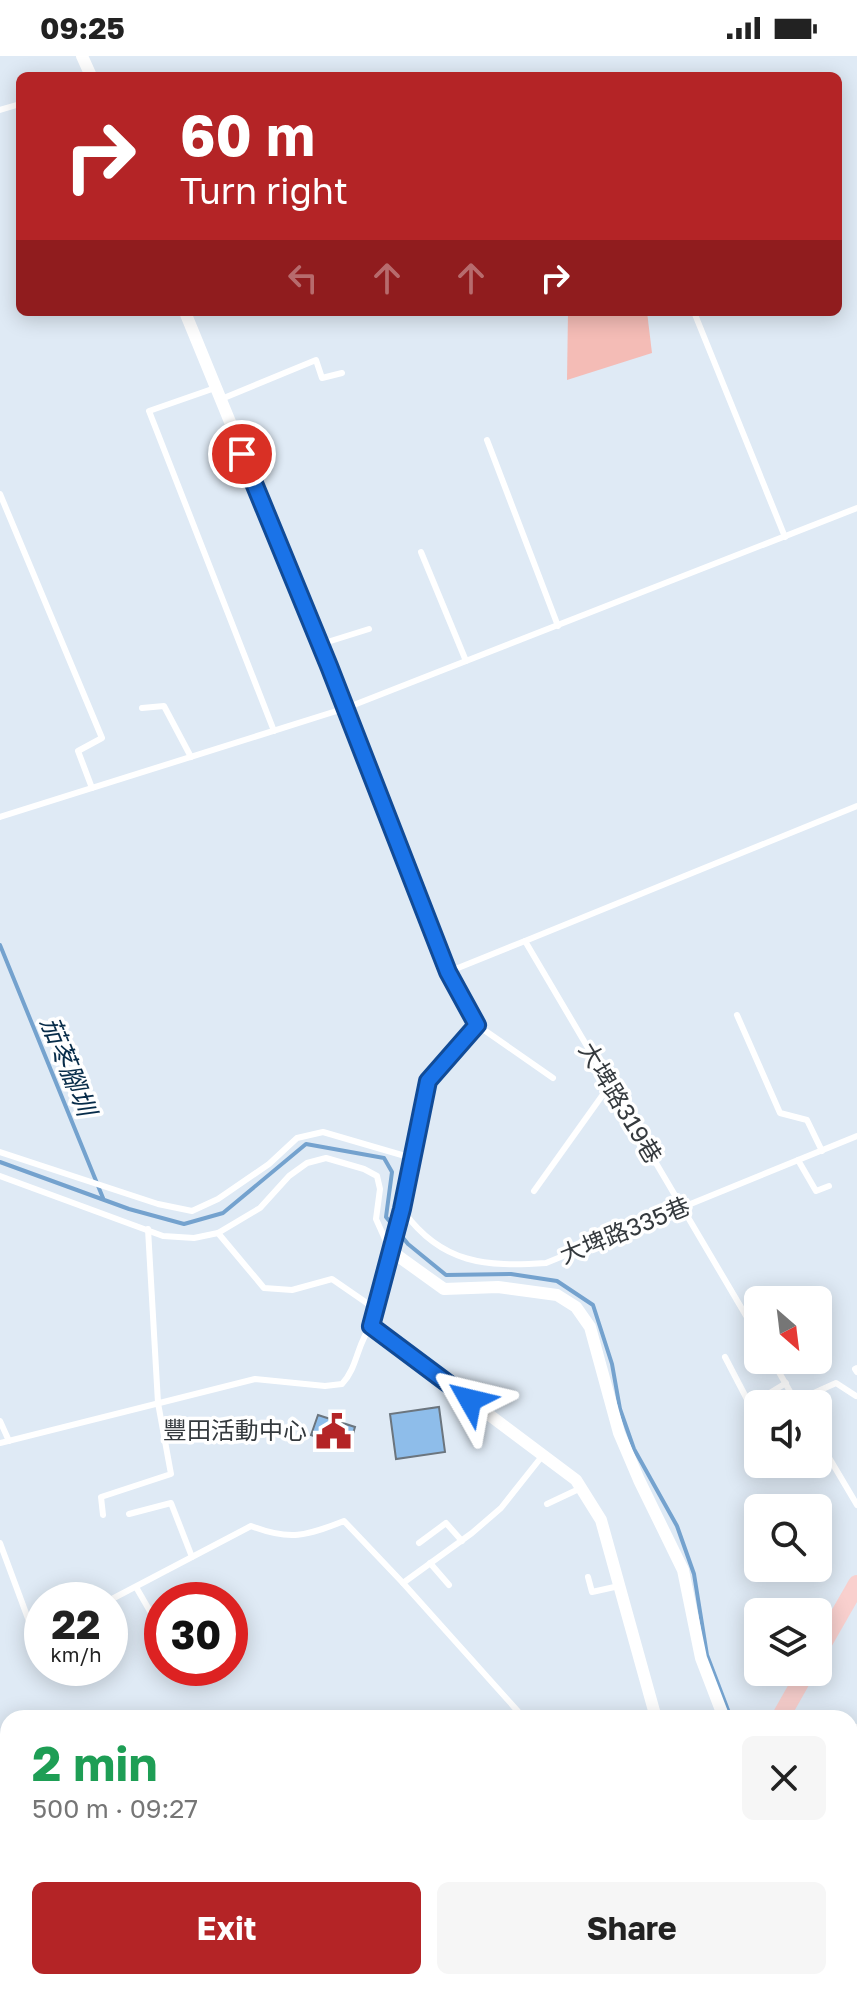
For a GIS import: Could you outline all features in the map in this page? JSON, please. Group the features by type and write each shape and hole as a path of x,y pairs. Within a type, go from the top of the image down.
{"main road":[{"path":"832,1628 857,1584"},
{"path":"785,1710 798,1686"}],"street":[{"path":"187,316 321,644 448,972 477,1025 428,1081 402,1209 371,1326 576,1480 601,1520 654,1710"},
{"path":"391,1251 444,1289 498,1287 557,1295 576,1307 590,1327 619,1433 683,1570 701,1658 721,1710"}],"lane":[{"path":"696,316 785,537"},
{"path":"274,731 149,411 217,394 316,360 322,378 342,373"},
{"path":"487,440 558,626"},
{"path":"0,494 102,738 78,751 92,788"},
{"path":"0,817 346,708 857,508"},
{"path":"421,552 466,661"},
{"path":"321,644 369,629"},
{"path":"142,708 164,706 191,757"},
{"path":"448,972 857,806"},
{"name":"大埤路319巷","path":"525,941 744,1312"},
{"path":"737,1015 780,1113 807,1120 822,1151"},
{"path":"477,1025 553,1078"},
{"path":"534,1191 609,1086"},
{"path":"0,1152 158,1204 192,1211 218,1199 269,1164 297,1138 323,1132 412,1158"},
{"name":"大埤路335巷","path":"402,1209 412,1223 441,1250 474,1261 516,1265 546,1263 857,1136"},
{"path":"0,1176 163,1236 194,1238 218,1233 260,1208 289,1176 307,1163 326,1158 377,1176 380,1189 376,1219 391,1251"},
{"path":"798,1160 816,1191 829,1186"},
{"path":"103,1515 101,1497 171,1474 158,1403 148,1229"},
{"path":"218,1233 264,1288 292,1290 332,1279 375,1309"},
{"path":"0,1443 255,1379 325,1386 342,1384 350,1376 365,1333 371,1326"},
{"path":"725,1357 750,1405 786,1383"},
{"path":"781,1374 790,1390"},
{"path":"822,1390 836,1383 856,1396"},
{"path":"0,1421 9,1441"},
{"path":"403,1583 462,1541 501,1508 543,1455"},
{"path":"832,1463 857,1505"},
{"path":"547,1504 581,1488"},
{"path":"129,1514 171,1503 192,1557"},
{"path":"128,1591 251,1526 277,1536 314,1532 344,1521 517,1710"},
{"path":"419,1543 446,1523 462,1541"},
{"path":"0,1543 24,1608"},
{"path":"430,1563 449,1585"},
{"path":"588,1577 592,1592 619,1586"},
{"path":"136,1587 144,1601"}],"shaded area":[{"path":"568,316 647,316 652,353 567,380"}],"building":[{"path":"439,1407 445,1452 396,1459 390,1414"},
{"name":"豐田活動中心","path":"318,1415 355,1427 349,1447 311,1435"}],"waterway":[{"name":"茄苳腳圳","path":"0,945 103,1198"},
{"path":"0,1162 129,1209 184,1224 223,1213 306,1144 384,1158 392,1172 386,1217 408,1244 446,1275 511,1274 557,1281 593,1305 612,1364 620,1409 634,1449 677,1526 694,1574 707,1655 728,1710"}],"place":[{"name":"豐田活動中心","path":"333,1431"}],"route":[{"path":"242,454 329,666 448,972 477,1025 428,1081 402,1209 371,1326 470,1400"}]}
